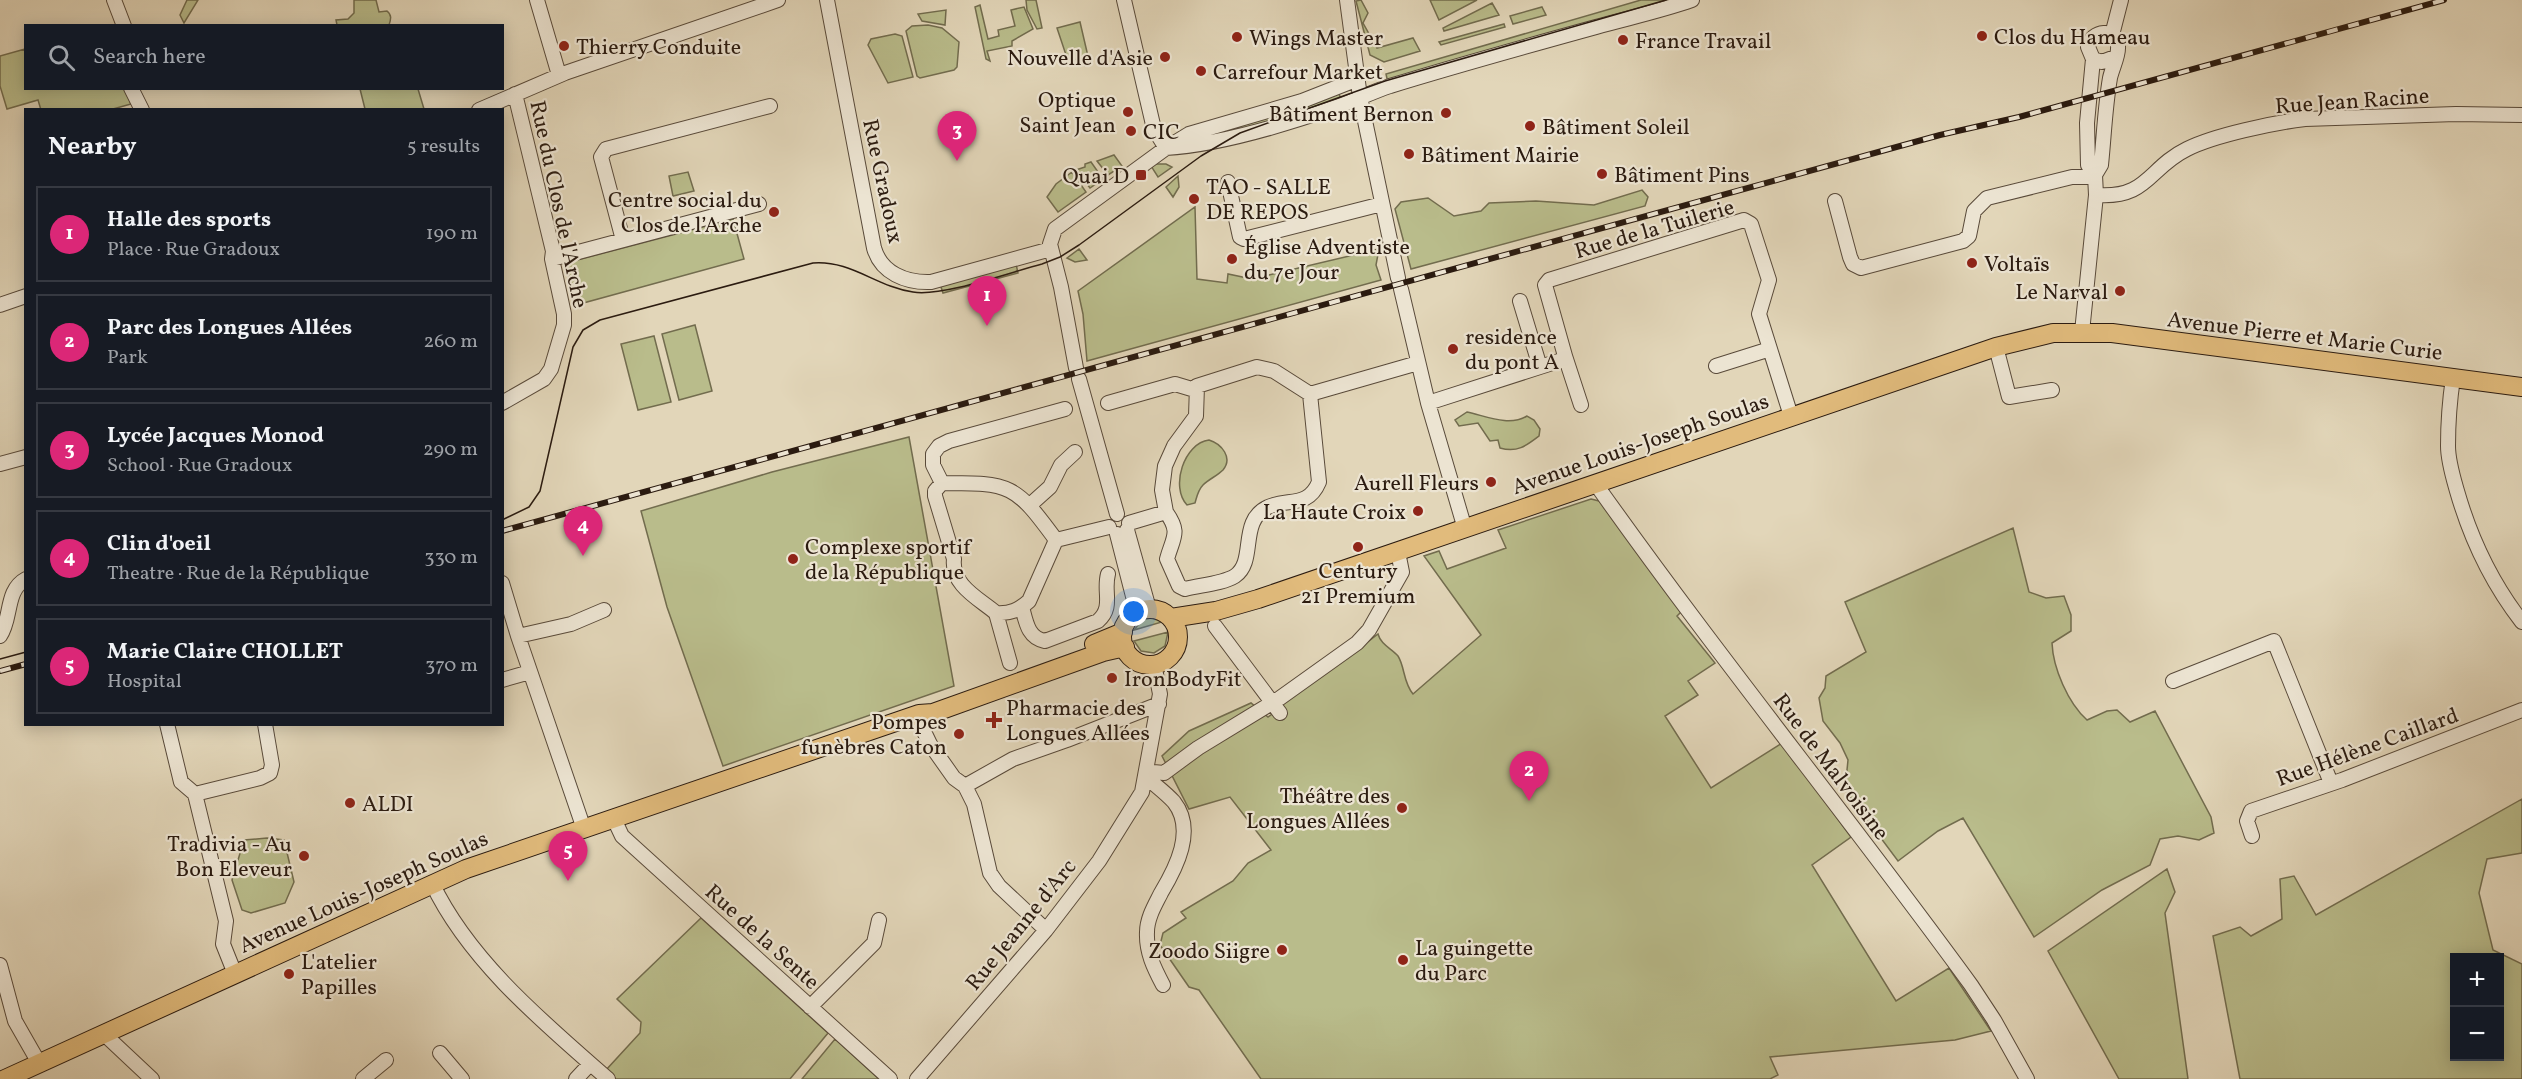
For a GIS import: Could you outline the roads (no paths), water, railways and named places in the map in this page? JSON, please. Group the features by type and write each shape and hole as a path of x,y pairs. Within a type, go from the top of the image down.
{"main road":[{"name":"Avenue Louis-Joseph Soulas","path":"1215,618 1595,483 1996,347 2043,335 2082,332"},
{"name":"Avenue Pierre et Marie Curie","path":"2082,332 2112,333 2522,387"},
{"path":"1143,610 1163,612 1175,625 1173,652 1164,661 1155,664 1135,660 1124,640 1127,621 1143,610"},
{"path":"1175,625 1215,618"},
{"name":"Avenue Louis-Joseph Soulas","path":"5,1079 466,869 917,714 940,701 1124,640"}],"street":[{"path":"114,0 116,24"},
{"path":"114,0 123,24"},
{"path":"537,0 559,75"},
{"path":"483,108 559,75 778,0"},
{"name":"Rue Gradoux","path":"827,0 876,257 889,272 910,281 928,283 1020,259 1051,243"},
{"path":"1124,0 1154,129 1166,147"},
{"path":"1347,0 1360,97 1399,284 1428,403 1465,529"},
{"path":"2108,34 2118,0"},
{"path":"1166,147 1190,147 1263,129 1493,55 1634,16 1665,10 1688,1"},
{"path":"2082,332 2096,195 2095,176 2088,165 2087,123 2093,59 2088,51 2089,42 2094,35 2108,34 2118,43 2108,91 2101,165 2095,176"},
{"path":"2093,59 2102,62 2115,57"},
{"path":"1143,610 1120,528 1126,517 1117,514 1078,374 1051,243 1055,229 1166,147 1189,134 1302,100 1358,79"},
{"path":"131,90 141,108"},
{"path":"140,90 142,108"},
{"name":"Rue du Clos de l'Arche","path":"504,402 548,374 564,326 564,314 552,259 553,251 515,93"},
{"path":"623,240 601,157 606,149 770,106"},
{"name":"Rue Jean Racine","path":"2096,195 2112,196 2131,193 2184,150 2198,144 2283,122 2305,119 2456,114 2522,115"},
{"path":"1835,201 1850,257 1853,264 1861,268 1963,241 1969,236 1974,211 1987,198 2072,177 2095,176"},
{"path":"1228,182 1240,237 1244,239 1382,204"},
{"path":"552,259 759,204"},
{"name":"Rue de la Tuilerie","path":"1565,356 1545,285 1549,280 1744,220 1751,224 1769,280 1759,314 1791,416"},
{"path":"0,305 24,297"},
{"path":"1520,301 1540,367"},
{"path":"1996,347 2009,397 2052,390"},
{"path":"1716,366 1770,350"},
{"path":"1428,403 1562,360 1565,356 1581,405"},
{"path":"1310,394 1319,482 1315,492 1308,498 1268,507 1256,516 1251,525 1244,563 1233,577 1185,589 1179,586 1167,559 1175,530 1166,512 1162,490 1165,466 1174,446 1196,416 1196,390 1201,384 1257,367 1274,371 1310,394 1418,363"},
{"path":"2452,378 2448,446 2453,478 2464,517 2478,554 2501,594 2522,621"},
{"path":"1108,403 1175,384 1196,390"},
{"path":"942,483 933,465 933,454 939,446 949,441 1065,409"},
{"path":"1030,505 1050,487 1061,465 1074,452"},
{"path":"0,464 24,458"},
{"path":"1010,663 996,613 962,585 955,573 954,559 935,491 942,483 983,483 1003,487 1022,497 1030,505 1056,540"},
{"name":"Rue de Malvoisine","path":"1595,483 1682,604 1745,683 1971,985 1994,1020 2026,1079"},
{"path":"1056,540 1120,528 1166,512"},
{"path":"996,613 1013,612 1029,601 1056,540"},
{"path":"1148,779 1164,773 1198,748 1252,717 1276,708 1367,633 1402,572 1398,552"},
{"path":"1022,607 1029,632 1038,640 1045,641 1098,621 1105,615 1108,608 1105,585 1108,574"},
{"path":"0,636 6,625 13,592 17,585 24,580"},
{"path":"518,636 571,624 604,610"},
{"path":"506,611 518,636 584,829"},
{"path":"1215,618 1276,708"},
{"path":"2173,681 2274,640 2331,783"},
{"path":"1148,779 1159,704 1160,686 1155,664"},
{"path":"504,679 530,672"},
{"path":"965,786 1013,759 1159,704"},
{"name":"Rue Hélène Caillard","path":"2253,836 2247,821 2251,811 2522,710"},
{"path":"917,714 930,744 954,778 965,786 974,804 990,873 999,886 1046,930"},
{"path":"167,726 181,782 195,794 226,921 223,944 235,974"},
{"path":"195,794 260,778 270,772 272,765 265,726"},
{"path":"1148,779 1175,804 1183,829 1183,842 1175,868 1153,909 1146,930 1148,951 1163,985"},
{"name":"Rue Jeanne d'Arc","path":"917,1079 1046,930 1099,861 1148,779"},
{"name":"Rue de la Sente","path":"614,819 622,836 890,1079"},
{"path":"432,883 460,929 497,977 608,1079"},
{"path":"810,1007 874,943 879,920"},
{"path":"0,965 15,1021 39,1063"},
{"path":"104,1034 152,1079"},
{"path":"440,1053 462,1079"},
{"path":"363,1079 386,1060"},
{"path":"576,1079 590,1064"}],"tram line":[{"path":"504,519 529,507 540,491 573,347 583,330 600,320 813,263 840,266 900,289 926,293 977,283 1042,264 1060,257 1079,245 1201,156 1240,133 1385,81 1666,0"},
{"path":"0,659 24,653"}],"railway":[{"path":"504,530 1940,135 2019,117 2444,0"},
{"path":"0,671 24,665"}],"place":[{"name":"Clos du Hameau","path":"1982,36"},
{"name":"Wings Master","path":"1237,37"},
{"name":"France Travail","path":"1623,40"},
{"name":"Thierry Conduite","path":"564,46"},
{"name":"Nouvelle d'Asie","path":"1165,57"},
{"name":"Carrefour Market","path":"1201,71"},
{"name":"Optique Saint Jean","path":"1128,112"},
{"name":"Bâtiment Bernon","path":"1446,113"},
{"name":"Bâtiment Soleil","path":"1530,126"},
{"name":"CIC","path":"1131,131"},
{"name":"Bâtiment Mairie","path":"1409,154"},
{"name":"Lycée Jacques Monod","path":"957,161"},
{"name":"Bâtiment Pins","path":"1602,174"},
{"name":"Quai D","path":"1141,175"},
{"name":"TAO - SALLE DE REPOS","path":"1194,199"},
{"name":"Centre social du Clos de l’Arche","path":"774,212"},
{"name":"Église Adventiste du 7e Jour","path":"1232,259"},
{"name":"Voltaïs","path":"1972,263"},
{"name":"Le Narval","path":"2120,291"},
{"name":"Halle des sports","path":"987,326"},
{"name":"residence du pont A","path":"1453,349"},
{"name":"Aurell Fleurs","path":"1491,482"},
{"name":"La Haute Croix","path":"1418,511"},
{"name":"Century 21 Premium","path":"1358,547"},
{"name":"Clin d'oeil","path":"583,556"},
{"name":"Complexe sportif de la République","path":"793,559"},
{"name":"IronBodyFit","path":"1112,678"},
{"name":"Pharmacie des Longues Allées","path":"994,720"},
{"name":"Pompes funèbres Caton","path":"959,734"},
{"name":"Parc des Longues Allées","path":"1529,801"},
{"name":"ALDI","path":"350,803"},
{"name":"Théâtre des Longues Allées","path":"1402,808"},
{"name":"Tradivia - Au Bon Eleveur","path":"304,856"},
{"name":"Marie Claire CHOLLET","path":"568,881"},
{"name":"Zoodo Siigre","path":"1282,950"},
{"name":"La guingette du Parc","path":"1403,960"},
{"name":"L'atelier Papilles","path":"289,974"}]}
